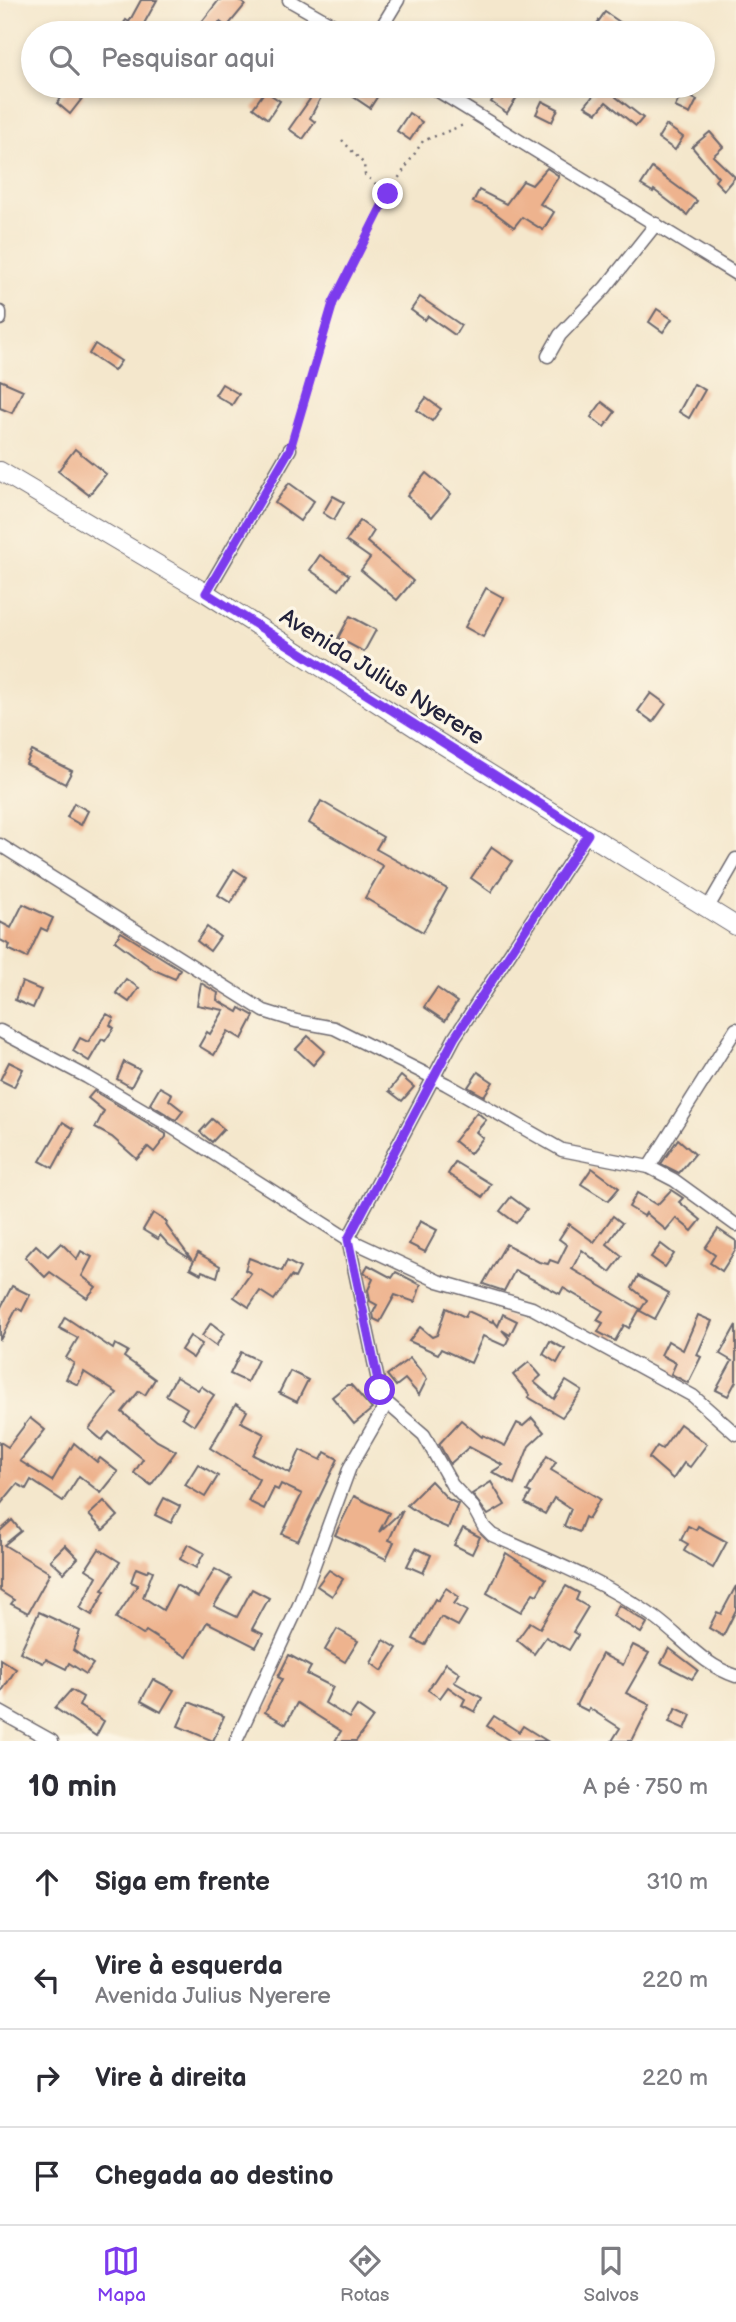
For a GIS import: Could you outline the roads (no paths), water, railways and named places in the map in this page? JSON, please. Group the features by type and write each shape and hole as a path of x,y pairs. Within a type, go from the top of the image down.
{"street":[{"path":"289,0 325,21"},
{"path":"385,21 398,0"},
{"path":"449,98 736,274"},
{"path":"548,356 560,335 605,288 656,223"},
{"path":"0,312 0,319"},
{"path":"206,593 290,449"},
{"name":"Avenida Julius Nyerere","path":"0,471 206,593 736,926"},
{"path":"588,834 517,938 432,1076 348,1239 375,1373 387,1403 424,1435 452,1485 473,1507 484,1527 492,1535 593,1582 655,1617 702,1659 736,1676"},
{"path":"0,845 264,1011 296,1021 334,1028 432,1076 562,1150 649,1167 674,1180 736,1224"},
{"path":"707,909 736,859"},
{"path":"649,1167 736,1029"},
{"path":"0,1031 162,1121 348,1239 438,1282 532,1308 693,1396 736,1434"},
{"path":"236,1741 300,1603 350,1467 387,1403"},
{"path":"0,1712 52,1741"}]}
